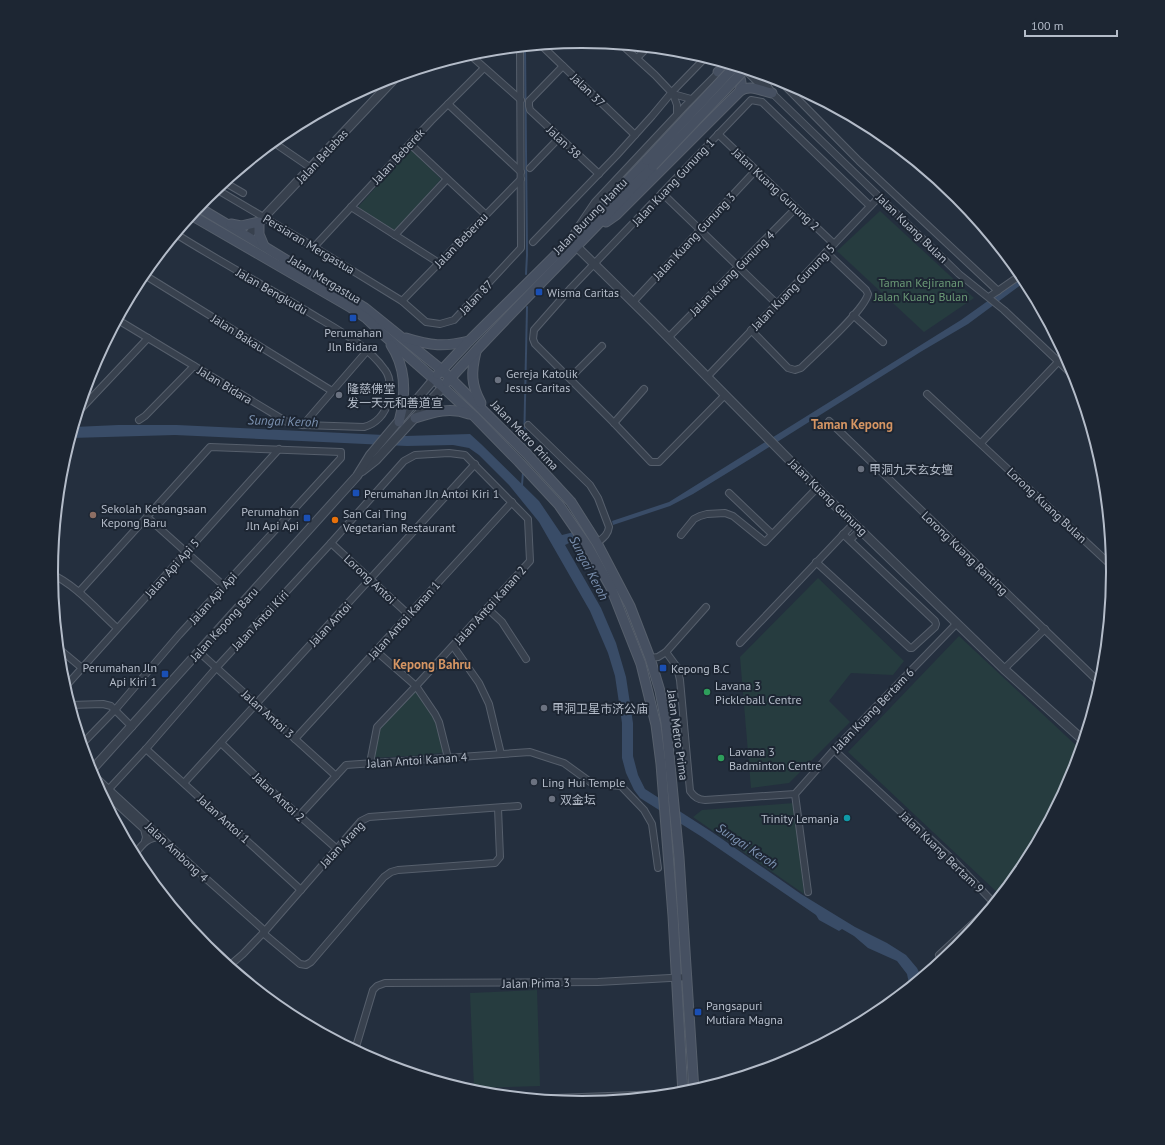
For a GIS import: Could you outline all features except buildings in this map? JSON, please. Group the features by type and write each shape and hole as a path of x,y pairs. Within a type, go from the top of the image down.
{"main road":[{"path":"718,72 729,70 740,76 742,82 740,91"},
{"name":"Jalan Burung Hantu","path":"443,387 592,231 731,70"},
{"name":"Jalan Burung Hantu","path":"434,380 469,341 740,73"},
{"path":"592,231 616,215 740,91 743,89 769,85"},
{"name":"Jalan Mergastua","path":"203,211 248,236 365,308 442,370"},
{"name":"Jalan Mergastua","path":"197,218 350,307 366,318 434,380"},
{"path":"222,221 241,226 262,220 259,234 265,247"},
{"path":"224,233 239,237 248,236 253,250"},
{"path":"385,336 398,358 404,379 404,402 400,425"},
{"path":"401,336 425,344 444,346 469,341"},
{"path":"476,351 473,364 473,385 475,392 486,412"},
{"name":"Jalan Metro Prima","path":"442,370 486,412 571,502 597,542 630,606 650,658 661,697 671,763 688,977 694,1085"},
{"name":"Jalan Metro Prima","path":"434,380 474,416 559,505 588,547 611,588 641,664 656,725 661,764 685,1087"},
{"path":"415,418 435,412 450,410 459,411 474,416"}],"street":[{"name":"Jalan 37","path":"545,49 636,135"},
{"path":"628,50 672,93 677,105 677,114"},
{"name":"Jalan 87","path":"402,301 426,322 440,324 454,320 507,265 521,248 522,180 520,51"},
{"path":"638,58 644,51"},
{"path":"475,59 521,100"},
{"path":"534,242 636,135 701,62"},
{"name":"Jalan 38","path":"563,66 529,101 530,110 599,174"},
{"name":"Jalan Beberek","path":"314,247 410,144 484,68"},
{"path":"566,244 595,202 677,114 723,68"},
{"name":"Jalan Kuang Bulan","path":"761,80 769,85 879,197 959,274 1004,310 1066,369"},
{"name":"Jalan Belabas","path":"248,236 388,86"},
{"path":"790,91 859,161 998,291"},
{"path":"672,93 691,100"},
{"name":"Jalan Kuang Gunung 1","path":"725,395 658,462 651,462 535,344 533,339 534,330 566,294 751,100 762,102 870,206"},
{"path":"448,104 521,172"},
{"name":"Jalan Kuang Gunung 2","path":"718,134 834,244"},
{"path":"530,168 559,138"},
{"path":"410,144 486,215"},
{"path":"278,145 311,168"},
{"name":"Jalan Kuang Gunung 3","path":"633,302 756,170"},
{"path":"395,236 447,179"},
{"name":"Jalan Beberau","path":"402,301 522,180"},
{"path":"230,185 243,193"},
{"name":"Persiaran Mergastua","path":"222,193 262,220 314,247 402,301"},
{"path":"662,193 777,304"},
{"name":"Jalan Kuang Gunung 5","path":"707,377 879,197"},
{"path":"351,207 439,263"},
{"name":"Jalan Kuang Gunung 4","path":"668,338 796,208"},
{"name":"Jalan Bengkudu","path":"180,236 284,297 353,340 367,351"},
{"name":"Jalan Kuang Gunung","path":"577,247 817,488 1004,669 1080,737"},
{"path":"751,330 788,368 795,370 801,368 853,315 867,299 868,294 866,290 826,252"},
{"name":"Jalan Bakau","path":"149,277 332,391"},
{"path":"989,297 1017,278"},
{"path":"853,315 883,342"},
{"name":"Jalan Bidara","path":"122,322 287,422 302,425 364,427 371,425 382,415 386,409 390,394 389,377 376,359 367,351"},
{"path":"86,403 148,338"},
{"path":"570,378 602,346"},
{"path":"302,425 367,351"},
{"path":"981,443 1058,362"},
{"path":"139,420 145,416 194,366"},
{"name":"Jalan Kepong Baru","path":"95,766 373,458 434,380"},
{"name":"Jalan Kepong Baru","path":"400,425 415,418 443,387"},
{"path":"614,423 644,389"},
{"name":"Lorong Kuang Bulan","path":"928,394 1107,561"},
{"name":"Lorong Kuang Ranting","path":"829,421 1096,679"},
{"path":"528,425 590,485 595,492 609,527 606,536 597,542"},
{"path":"79,592 208,449 213,446 279,449"},
{"name":"Jalan Api Api","path":"86,740 115,710 179,635 342,458 340,452 279,449"},
{"name":"Jalan Api Api 5","path":"70,682 279,449"},
{"name":"Jalan Antoi Kiri","path":"106,791 146,749 217,667 404,461 415,455 449,453 465,455 475,464"},
{"path":"475,464 512,502"},
{"name":"Jalan Antoi","path":"184,783 222,743 256,703 371,580 475,464"},
{"path":"681,535 694,520 700,516 725,513 733,516 765,542 817,488"},
{"path":"729,493 772,534"},
{"name":"Jalan Antoi Kanan 2","path":"370,763 377,727 453,646 530,560 528,520 512,502"},
{"name":"Jalan Antoi Kanan 1","path":"295,739 512,502"},
{"path":"147,517 224,586"},
{"path":"740,643 854,523"},
{"path":"850,540 860,529"},
{"path":"816,562 907,647 912,648 935,627 935,621 843,534"},
{"name":"Lorong Antoi","path":"331,543 408,615"},
{"path":"58,577 79,592 117,628"},
{"path":"650,658 658,657 666,652 706,607"},
{"path":"487,608 502,622 526,659"},
{"name":"Jalan Kuang Bertam 6","path":"796,794 834,750 957,623"},
{"path":"1004,669 1045,629"},
{"path":"453,646 479,683 489,704 501,754"},
{"path":"376,651 416,686 435,714 439,722 448,758"},
{"name":"Jalan Antoi 3","path":"199,652 336,776"},
{"path":"666,652 677,667 680,680 690,791 692,795 701,800 705,800 796,794 808,892"},
{"path":"64,653 82,668"},
{"path":"75,705 103,704 111,706 132,727"},
{"name":"Jalan Antoi 2","path":"222,743 336,849"},
{"name":"Jalan Antoi 1","path":"146,749 301,890"},
{"name":"Jalan Kuang Bertam 9","path":"834,750 954,861 992,901"},
{"name":"Jalan Antoi Kanan 4","path":"300,816 346,765 530,752 564,763 593,784 622,786 644,810 652,824 658,868"},
{"name":"Jalan Ambong 4","path":"107,794 161,837 300,964 311,962 384,877 391,872 398,870 495,863 498,861 500,857 498,808"},
{"name":"Jalan Ambong 4","path":"108,794 142,826 146,833 145,841"},
{"name":"Jalan Arang","path":"232,963 264,932 361,821 369,816 518,806"},
{"path":"138,850 145,841 154,837 161,837"},
{"name":"Jalan Kuang Bertam 9","path":"939,955 961,935"},
{"name":"Jalan Prima 3","path":"356,1045 372,990 385,983 598,982 688,977"}],"green space":[{"path":"410,149 441,179 395,231 358,207"},
{"name":"Taman Kejiranan Jalan Kuang Bulan","path":"880,211 974,298 924,332 837,251"},
{"path":"818,578 904,661 893,675 851,673 829,701 850,722 789,783 751,788 740,657"},
{"path":"959,636 1077,746 1067,773 1037,835 998,893 848,752"},
{"path":"416,686 435,714 446,752 427,755 371,758 377,727"},
{"path":"794,803 804,894 693,817 702,810"},
{"path":"537,990 540,1086 484,1088 474,1086 470,993"}],"water":[{"path":"1018,280 1019,281 1021,285 968,324 922,351 693,494 670,506 613,525 612,521 669,502 961,320"},
{"path":"177,425 405,436 470,434 539,501 562,535 574,532 577,539 565,545 601,608 616,643 626,677 633,723 633,756 638,775 645,789 712,832 801,894 855,927 887,943 906,955 920,974 909,983 907,974 897,961 868,948 854,936 842,929 839,931 819,920 816,915 702,837 640,798 634,790 626,773 622,758 622,723 615,676 608,653 590,611 539,522 509,485 479,455 469,448 453,445 407,446 175,435 76,438 79,427"}],"waterway":[{"path":"525,51 526,274"},
{"path":"524,447 527,307"},
{"path":"522,485 523,472"}],"place":[{"name":"Wisma Caritas","path":"539,292"},
{"name":"Perumahan Jln Bidara","path":"353,318"},
{"name":"Gereja Katolik Jesus Caritas","path":"498,380"},
{"name":"隆慈佛堂 发一天元和善道宣","path":"339,395"},
{"name":"甲洞九天玄女壇","path":"861,469"},
{"name":"Perumahan Jln Antoi Kiri 1","path":"356,493"},
{"name":"Sekolah Kebangsaan Kepong Baru","path":"93,515"},
{"name":"Perumahan Jln Api Api","path":"307,518"},
{"name":"San Cai Ting Vegetarian Restaurant","path":"335,520"},
{"name":"Kepong B.C","path":"663,668"},
{"name":"Perumahan Jln Api Kiri 1","path":"165,674"},
{"name":"Lavana 3 Pickleball Centre","path":"707,692"},
{"name":"甲洞卫星市济公庙","path":"544,708"},
{"name":"Lavana 3 Badminton Centre","path":"721,758"},
{"name":"Ling Hui Temple","path":"534,782"},
{"name":"双金坛","path":"552,799"},
{"name":"Trinity Lemanja","path":"847,818"},
{"name":"Pangsapuri Mutiara Magna","path":"698,1012"}],"district":[{"name":"Taman Kepong","path":"852,424"},
{"name":"Kepong Bahru","path":"432,664"}],"water label":[{"name":"Sungai Keroh","path":"283,421"},
{"name":"Sungai Keroh","path":"589,568"},
{"name":"Sungai Keroh","path":"747,846"}]}
